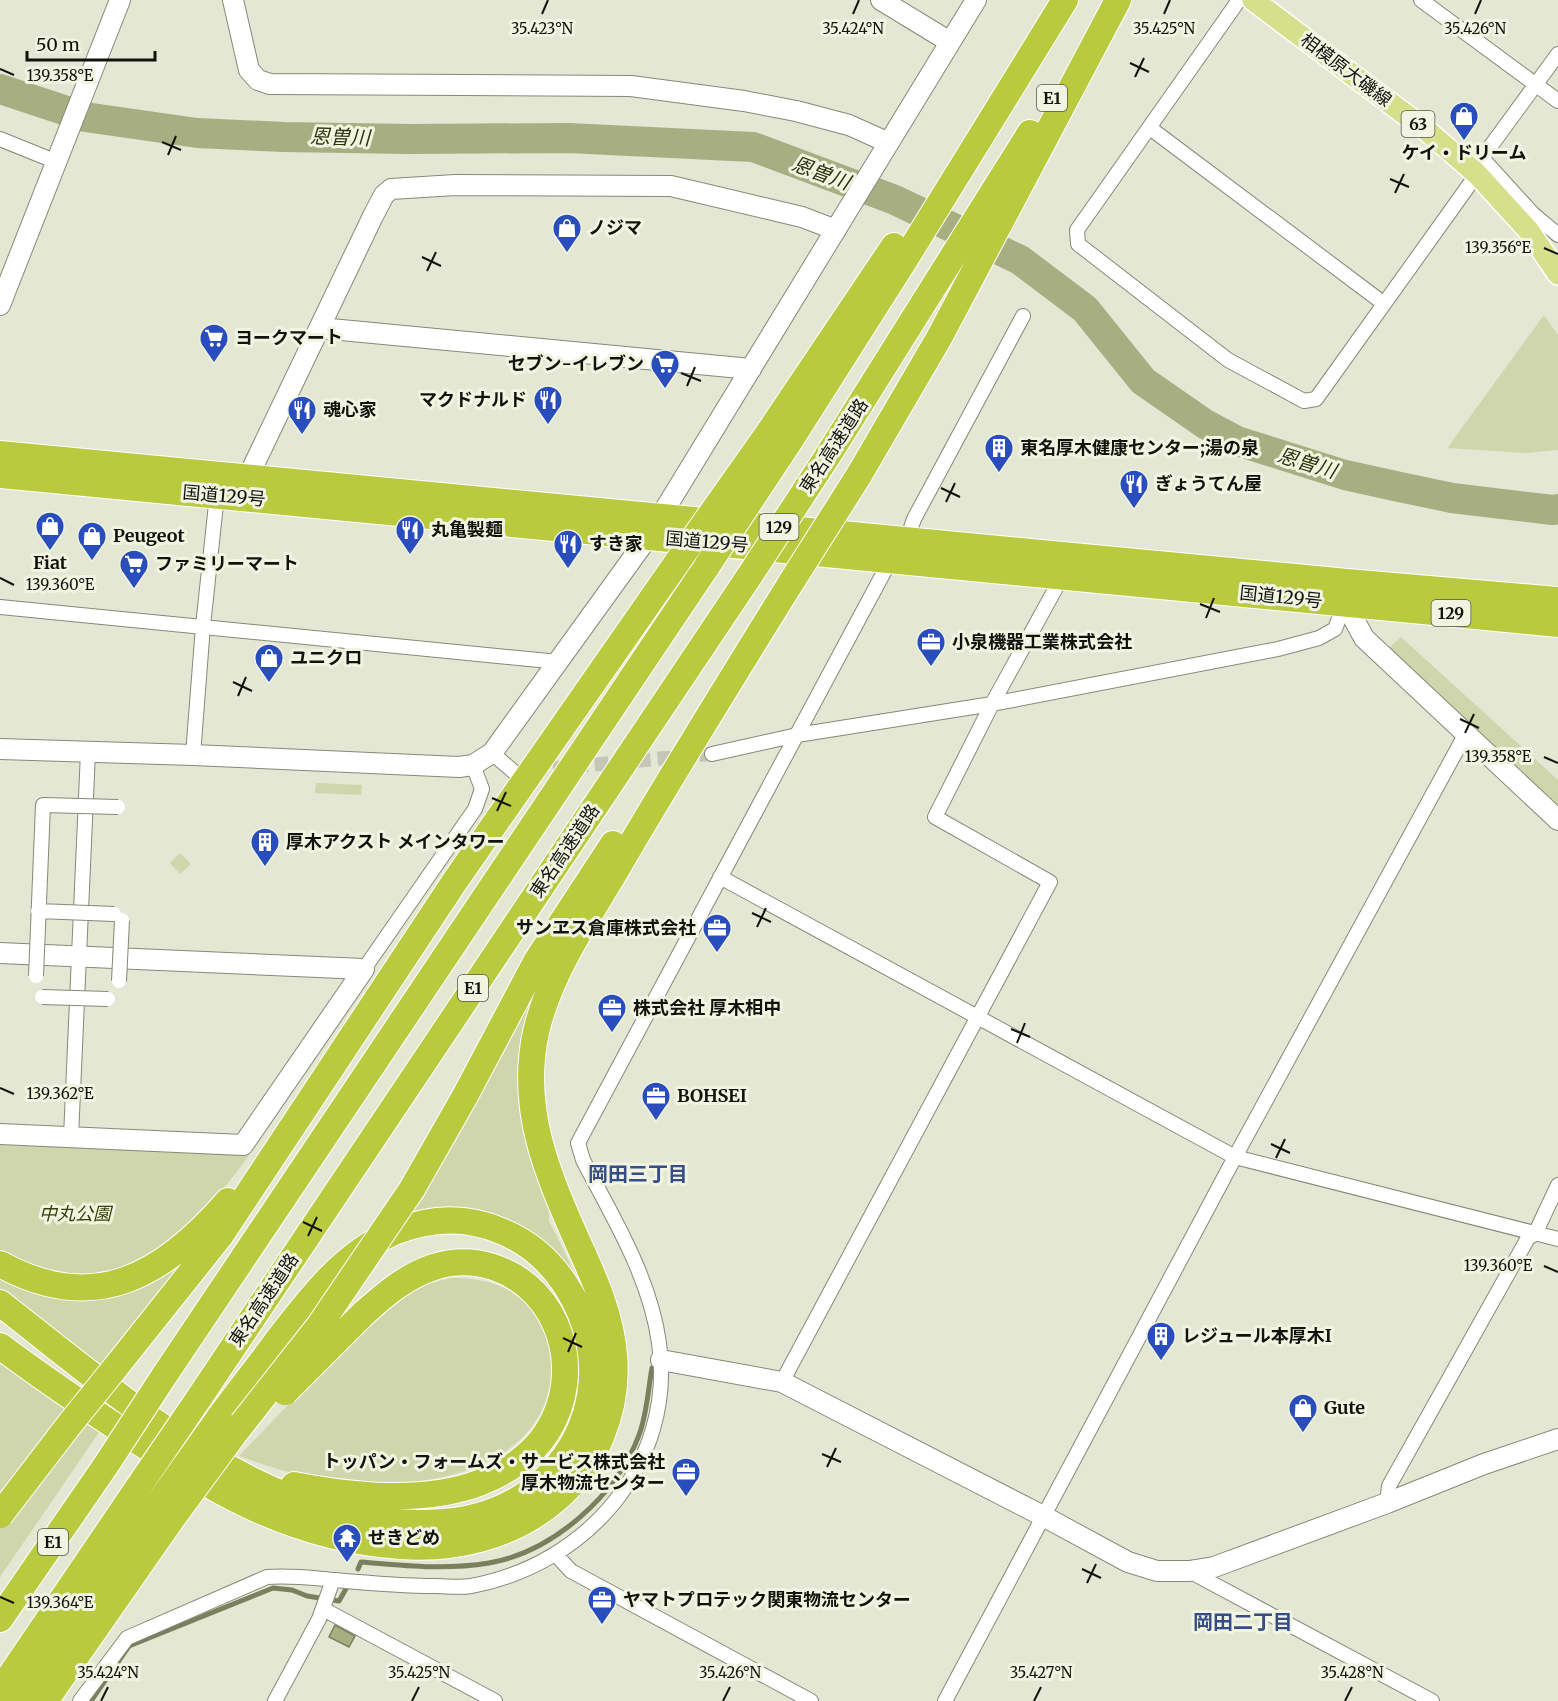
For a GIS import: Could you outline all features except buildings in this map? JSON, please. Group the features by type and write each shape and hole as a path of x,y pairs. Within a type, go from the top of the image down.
{"highway":[{"name":"E1","path":"0,1619 106,1465 707,566 846,353 949,175 1065,0"},
{"name":"東名高速道路","path":"0,1691 197,1401 1000,200 1113,0"},
{"path":"0,1346 103,1418 192,1476 257,1510 325,1535 360,1542 405,1546 446,1546 508,1530 546,1508 562,1495 588,1462 605,1426 611,1404 615,1359 609,1325 599,1292 547,1172 539,1144 531,1095 533,1050 537,1029 551,988 578,934 663,788 860,475 916,377 1000,200 1118,0"},
{"path":"0,1515 220,1236 455,881 949,175"},
{"name":"国道129号","path":"0,453 248,477 655,526 891,559 1063,575 1346,592 1558,600"},
{"name":"国道129号","path":"0,475 217,495 655,526 907,539 1346,592 1558,624"},
{"path":"18,1701 166,1510 234,1434 319,1326 412,1189 553,934 792,581"},
{"path":"0,1264 32,1279 68,1288 107,1286 145,1270 182,1246 217,1214 310,1097"},
{"path":"0,1303 118,1394 184,1440 232,1470 293,1499 324,1509 387,1521 431,1522 469,1518 488,1513 507,1504 537,1485 563,1459 574,1443 588,1410 592,1390 591,1351 588,1333 572,1295 561,1277 531,1247 512,1235 470,1221 429,1222 392,1233 351,1257 334,1273 286,1329 219,1418 166,1510 45,1701"},
{"path":"166,1510 198,1485 241,1437 363,1314 401,1282 436,1266 472,1262 502,1270 516,1277 534,1291 556,1322 565,1355 564,1386 555,1417 547,1432 523,1458 495,1476 461,1488 418,1495 324,1491 272,1481 232,1470"}],"main road":[{"name":"相模原大磯線","path":"1253,0 1426,130 1479,166 1529,231 1558,274"}],"street":[{"path":"0,305 120,0"},
{"path":"233,0 249,70 258,80 270,84 631,86 744,100 796,111 849,125 886,150"},
{"path":"880,0 950,42"},
{"path":"0,749 459,767 473,765 492,753 655,526 976,0"},
{"path":"1239,0 1077,230 1077,244 1228,360 1304,401 1316,399 1558,54"},
{"path":"1421,0 1558,101"},
{"path":"1150,128 1383,303"},
{"path":"0,139 57,162"},
{"path":"1479,166 1558,235"},
{"path":"248,477 373,216 384,195 391,189 455,185 671,186 840,224"},
{"path":"907,539 914,519 1023,316"},
{"path":"320,328 751,369"},
{"path":"193,755 203,626 217,495"},
{"path":"327,1596 406,1586 469,1586 520,1573 556,1555 596,1524 630,1482 649,1443 659,1405 661,1360 659,1341 642,1275 583,1160 578,1143 891,559"},
{"path":"782,1382 1050,882 935,817 992,704 1063,575"},
{"path":"712,753 797,735 992,704 1278,649 1319,638 1335,630 1346,592"},
{"path":"1346,592 1364,638 1558,820"},
{"path":"0,607 559,662"},
{"path":"945,1701 1235,1157 1465,735"},
{"path":"71,1137 88,752"},
{"path":"492,753 513,772"},
{"path":"0,1134 243,1145 474,808 482,789 473,765"},
{"path":"36,976 38,911 36,888 39,822 43,805 118,807"},
{"path":"720,877 1235,1157 1558,1239"},
{"path":"38,911 118,917 118,981"},
{"path":"0,953 364,969"},
{"path":"42,997 108,999"},
{"path":"1387,1503 1389,1486 1528,1238 1534,1234 1558,1185"},
{"path":"661,1360 782,1382 1128,1562 1157,1571 1189,1571 1214,1567 1387,1503 1484,1464 1558,1439"},
{"path":"556,1555 571,1571 811,1701"},
{"path":"1189,1571 1432,1701"},
{"path":"80,1701 127,1638 267,1577 287,1575 327,1596 495,1701"},
{"path":"275,1701 327,1596"}],"green space":[{"path":"1544,315 1558,335 1558,450 1525,453 1449,448 1448,447"},
{"path":"1401,637 1558,780 1558,811 1388,649"},
{"path":"316,783 362,785 361,795 315,793"},
{"path":"180,853 191,864 180,874 170,863"},
{"path":"545,973 533,1008 549,1221 576,1280 566,1266 542,1242 528,1232 497,1217 447,1207 405,1217"},
{"name":"中丸公園","path":"0,1145 250,1154 215,1199 194,1221 148,1258 122,1271 95,1278 66,1280 41,1273 0,1251"},
{"path":"182,1263 102,1369 0,1289 0,1273 56,1296 90,1301 107,1299 138,1289"},
{"path":"451,1278 478,1280 504,1288 521,1299 535,1313 544,1331 550,1349 549,1389 543,1408 533,1425 513,1446 488,1462 460,1473 430,1480 398,1483 337,1481 309,1477 239,1456 378,1315 412,1292"},
{"path":"0,1355 102,1428 0,1577"}],"shaded area":[{"path":"335,1625 355,1636 349,1647 329,1637"}],"waterway":[{"name":"恩曽川","path":"0,89 85,117 197,133 410,139 568,138 753,147 895,200 1020,260 1085,309 1143,381 1205,424 1237,441 1345,475 1395,486 1452,498 1558,509"},
{"path":"358,1569 361,1562 441,1567 489,1563 513,1557 559,1533 599,1499 629,1457 644,1419 652,1368"},
{"path":"91,1701 129,1646 273,1588 339,1601 347,1587"}],"tunnel":[{"path":"532,770 712,754"}],"place":[{"name":"ケイ・ドリーム","path":"1464,142"},
{"name":"ノジマ","path":"567,254"},
{"name":"ヨークマート","path":"214,364"},
{"name":"セブン-イレブン","path":"665,390"},
{"name":"マクドナルド","path":"548,426"},
{"name":"魂心家","path":"302,436"},
{"name":"東名厚木健康センター;湯の泉","path":"999,474"},
{"name":"ぎょうてん屋","path":"1134,510"},
{"name":"Fiat","path":"50,552"},
{"name":"丸亀製麺","path":"410,556"},
{"name":"Peugeot","path":"92,562"},
{"name":"すき家","path":"568,570"},
{"name":"ファミリーマート","path":"134,590"},
{"name":"小泉機器工業株式会社","path":"931,668"},
{"name":"ユニクロ","path":"269,684"},
{"name":"厚木アクスト メインタワー","path":"265,868"},
{"name":"サンヱス倉庫株式会社","path":"717,954"},
{"name":"株式会社 厚木相中","path":"612,1034"},
{"name":"BOHSEI","path":"656,1122"},
{"name":"レジュール本厚木I","path":"1161,1362"},
{"name":"Gute","path":"1303,1434"},
{"name":"トッパン・フォームズ・サービス株式会社 厚木物流センター","path":"686,1498"},
{"name":"せきどめ","path":"347,1564"},
{"name":"ヤマトプロテック関東物流センター","path":"602,1626"}],"district":[{"name":"岡田三丁目","path":"638,1174"},
{"name":"岡田二丁目","path":"1243,1622"}]}
